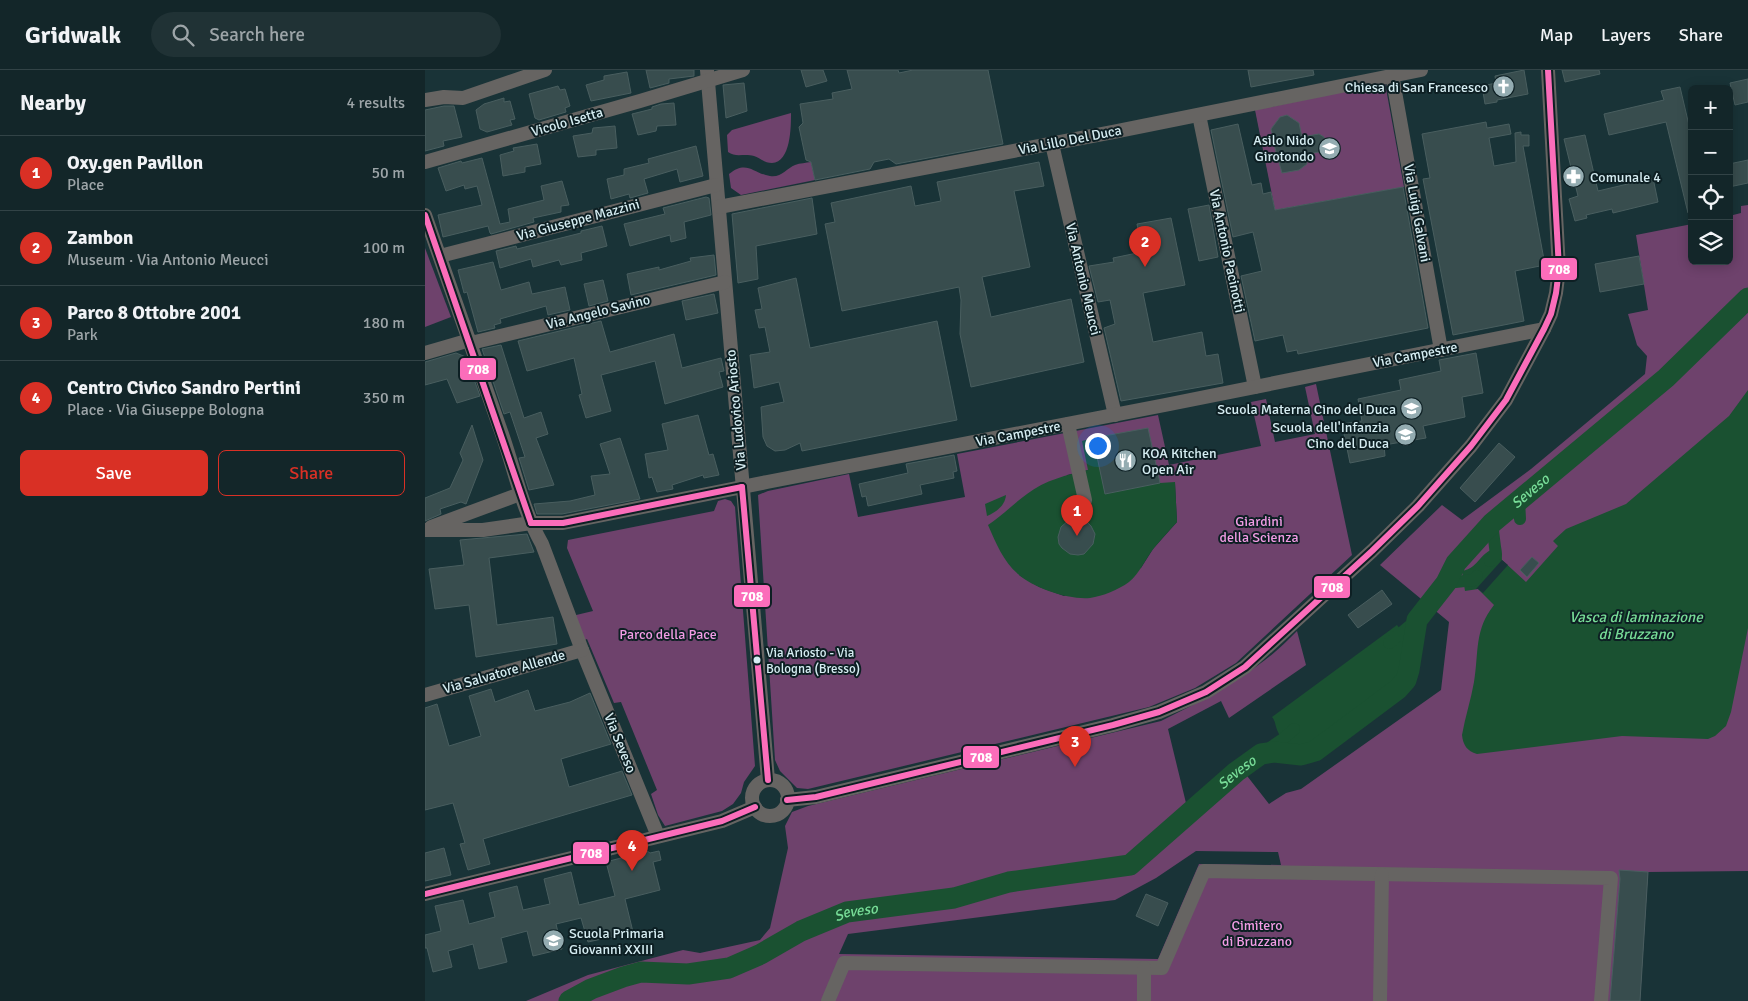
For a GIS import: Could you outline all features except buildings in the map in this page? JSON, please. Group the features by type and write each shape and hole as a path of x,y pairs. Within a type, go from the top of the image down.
{"street":[{"path":"425,100 444,97 463,98 545,70"},
{"name":"Vicolo Isetta","path":"425,162 640,101 708,75 743,70"},
{"name":"Via Lillo Del Duca","path":"719,207 1052,144 1421,70"},
{"path":"787,800 816,797 1113,725 1159,712 1207,692 1245,667 1372,551 1418,506 1471,446 1506,400 1534,350 1551,314 1559,269 1547,70"},
{"name":"Via Ludovico Ariosto","path":"708,75 768,780"},
{"name":"Via Luigi Galvani","path":"1392,75 1441,350"},
{"name":"Via Antonio Pacinotti","path":"1199,114 1255,387"},
{"name":"Via Antonio Meucci","path":"1052,144 1115,415"},
{"name":"Via Giuseppe Mazzini","path":"440,256 716,185"},
{"name":"Via Seveso","path":"425,215 504,441 520,494 531,523 542,544 582,650 658,836"},
{"name":"Via Angelo Savino","path":"425,353 725,282"},
{"name":"Via Campestre","path":"425,530 483,530 531,523 563,523 1544,329"},
{"path":"1503,337 1520,341 1534,350"},
{"path":"1068,424 1085,500 1079,518"},
{"path":"425,530 520,494"},
{"name":"Via Salvatore Allende","path":"425,695 582,650"},
{"path":"768,780 780,784 785,789 787,800 783,810 769,816 762,814 755,807 752,796 754,789 759,784 768,780"},
{"path":"425,894 723,821 755,807"},
{"path":"827,1001 844,963 1162,968 1204,871 1611,878 1601,1001"},
{"path":"1380,1001 1382,875"},
{"path":"1144,968 1144,1001"}],"green space":[{"name":"Asilo Nido Girotondo","path":"1385,83 1404,187 1275,210 1255,110"},
{"path":"791,113 789,143 783,157 778,161 769,163 754,156 734,155 728,152 727,135 732,130"},
{"path":"811,162 815,180 741,195 731,188 729,174 741,168 774,176 781,174 792,166"},
{"name":"Cimitero di Bruzzano","path":"1748,205 1748,871 1648,872 1640,1001 526,1001 588,975 683,950 700,953 760,940 770,928 788,848 785,826 792,812 808,806 1161,721 1228,686 1273,654 1297,631 1306,665 1229,718 1221,701 1168,729 1186,803 1237,763 1269,804 1286,793 1301,789 1441,690 1449,622 1380,565 1442,505 1462,520 1531,469 1645,374 1647,356 1637,345 1628,314 1648,310 1636,235 1688,225 1688,265 1733,265 1733,215 1741,213 1741,206","holes":["1196,851 1278,852 1281,865 1199,864 1158,959 839,954 848,934 1115,900 1156,878"]},
{"path":"425,248 451,317 425,327"},
{"name":"Giardini della Scienza","path":"1316,384 1352,555 1236,663 1195,688 1149,707 808,789 797,788 780,771 775,760 758,495 768,491 849,474 858,517 965,497 957,454 1158,415 1169,465 1261,446 1251,402 1266,399 1275,442 1315,434 1305,387","holes":["1088,470 1105,494 1160,483 1175,483 1177,522 1153,549 1141,568 1064,596 1039,587 1019,575 1067,475"]},
{"name":"Parco della Pace","path":"725,499 731,501 735,507 755,766 744,782 741,793 733,804 722,811 665,826 658,815 651,794 657,790 621,702 614,703 587,639 582,641 572,616 593,611 567,548 568,540 714,511 718,501"}],"water":[{"name":"Vasca di laminazione di Bruzzano","path":"1748,390 1748,628 1731,712 1726,726 1715,736 1708,739 1622,736 1477,754 1468,749 1463,742 1462,735 1474,682 1478,642 1483,623 1494,605 1478,589 1465,591 1462,571 1473,566 1488,552 1501,547 1502,560 1526,582 1558,546 1553,541 1566,529 1626,504 1729,416"},
{"path":"1093,438 1105,493 1175,482 1177,522 1154,548 1129,582 1105,594 1081,598 1052,592 1033,584 1018,574 1004,558 988,525 1041,485 1064,476 1088,470 1082,441"},
{"path":"1006,495 1004,502 999,508 987,516 985,504"},
{"path":"1397,625 1406,637 1401,668 1393,684 1310,745 1295,747 1283,741 1272,717"}],"pier":[{"path":"1502,560 1508,565 1483,593 1476,589"}],"waterway":[{"name":"Seveso","path":"569,1001 591,989 641,972 688,974 729,968 761,954 801,931 847,912 954,898 1009,882 1130,865 1236,772 1261,754 1274,752 1301,755 1315,751 1398,689 1406,680 1409,670 1417,620 1446,583 1456,563 1492,523 1666,378 1748,298"},
{"path":"1519,500 1520,519"},
{"path":"1490,561 1496,555 1492,523"},
{"path":"1446,583 1474,580 1477,576"},
{"path":"1389,643 1417,620"},
{"path":"1261,754 1294,729"}],"transit line":[{"name":"708","path":"787,800 816,797 1113,725 1159,712 1206,692 1245,667 1372,551 1418,506 1471,446 1506,400 1551,314 1559,269 1548,70"},
{"name":"708","path":"425,215 531,523"},
{"name":"708","path":"742,487 768,780"},
{"name":"708","path":"531,523 563,523 742,487"},
{"name":"708","path":"425,894 722,821 755,807"}],"place":[{"name":"Chiesa di San Francesco","path":"1504,87"},
{"name":"Asilo Nido Girotondo","path":"1330,148"},
{"name":"Comunale 4","path":"1574,177"},
{"name":"Zambon","path":"1145,267"},
{"name":"Scuola Materna Cino del Duca","path":"1412,409"},
{"name":"Scuola dell'Infanzia Cino del Duca","path":"1405,435"},
{"name":"KOA Kitchen Open Air","path":"1126,461"},
{"name":"Oxy.gen Pavillon","path":"1077,536"},
{"name":"Via Ariosto - Via Bologna (Bresso)","path":"757,660"},
{"name":"Parco 8 Ottobre 2001","path":"1075,767"},
{"name":"Centro Civico Sandro Pertini","path":"632,871"},
{"name":"Scuola Primaria Giovanni XXIII","path":"553,941"}]}
